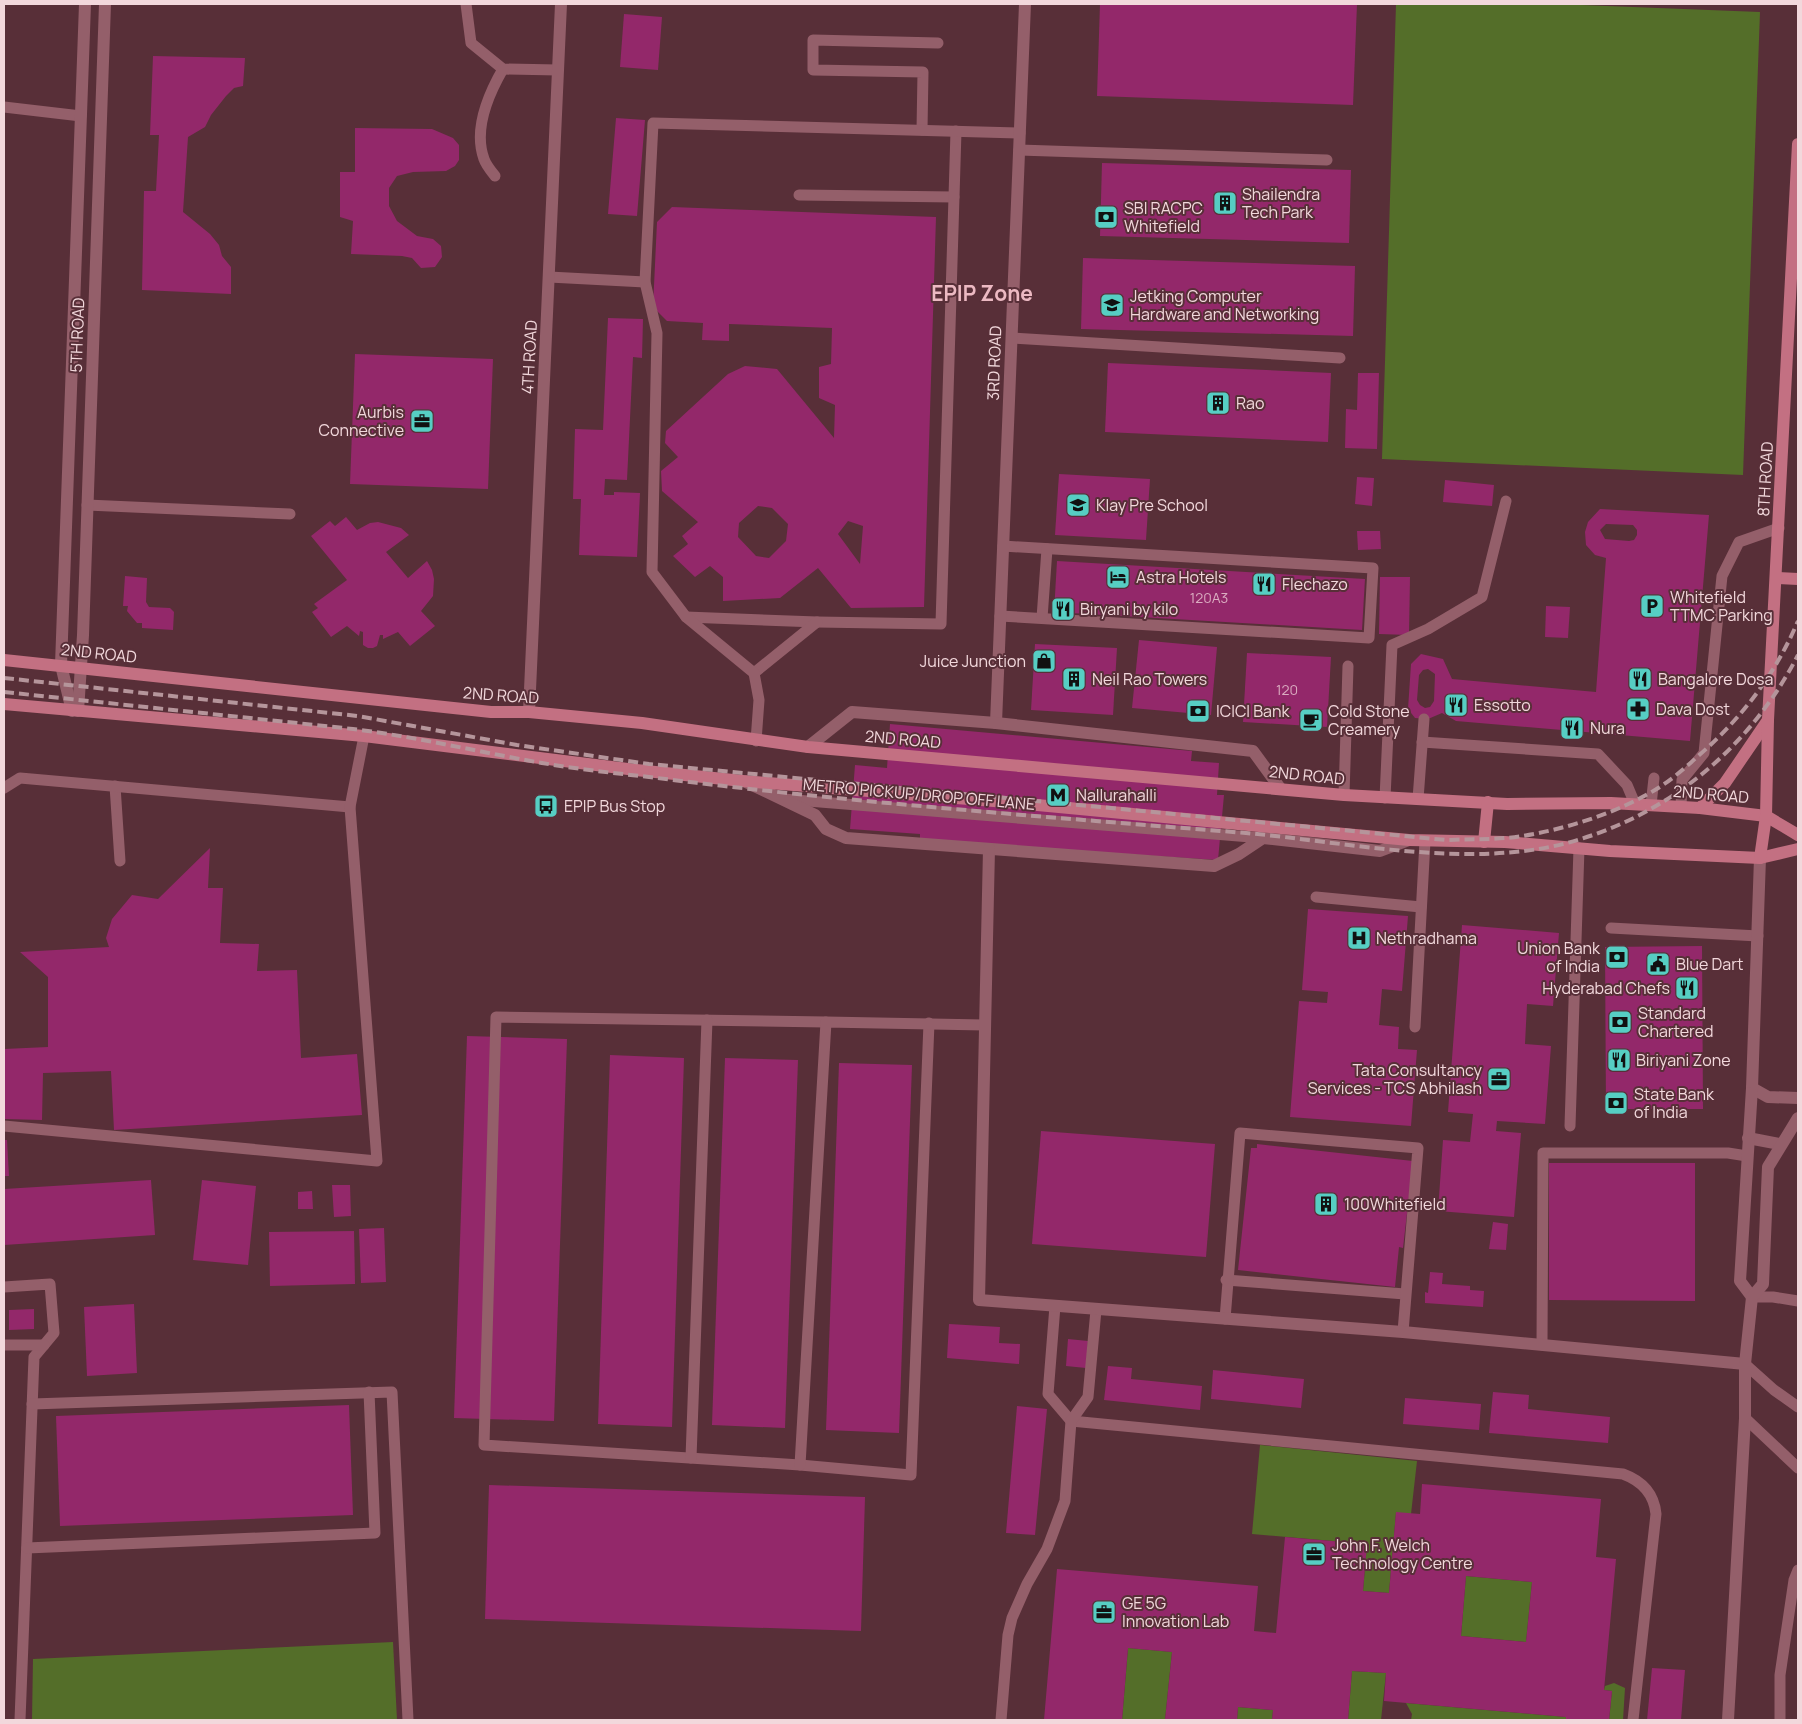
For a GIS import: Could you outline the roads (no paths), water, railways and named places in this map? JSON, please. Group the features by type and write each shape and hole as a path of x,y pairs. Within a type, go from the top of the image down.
{"main road":[{"name":"8TH ROAD","path":"1760,858 1766,816 1768,720 1798,144"},
{"path":"1776,578 1798,579"},
{"name":"2ND ROAD","path":"4,660 490,712 529,712 642,723 756,741 808,747 1344,795 1488,802 1635,804 1700,808 1766,816 1798,834"},
{"path":"4,704 364,736 636,770 743,781 1409,840 1484,842 1760,858 1798,849"},
{"path":"1700,808 1725,783 1768,720"},
{"path":"1484,842 1488,802"}],"street":[{"name":"5TH ROAD","path":"75,711 61,665 85,4"},
{"name":"5TH ROAD","path":"75,711 81,667 105,4"},
{"name":"4TH ROAD","path":"529,712 561,4"},
{"name":"3RD ROAD","path":"996,723 1025,4"},
{"path":"82,78 102,80"},
{"path":"78,197 98,198"},
{"path":"808,747 852,712 996,723 1253,751 1280,788"},
{"path":"743,781 815,815 826,829 846,838 1214,866 1239,854 1262,838 1380,851 1409,840"},
{"path":"989,850 979,1300 1403,1332 1746,1364"},
{"path":"1752,1297 1740,1281 1752,1088 1760,858"},
{"path":"1752,1088 1768,1097 1798,1098"},
{"path":"1728,1720 1745,1418 1746,1364 1752,1297 1763,1284 1768,1167 1780,1144 1798,1118"},
{"path":"1748,1138 1780,1144"}],"lane":[{"path":"466,4 471,43 503,69 558,70"},
{"path":"922,130 923,72 812,70 813,40 938,43"},
{"path":"495,176 484,159 480,131 488,94 503,69"},
{"path":"4,106 81,116"},
{"path":"756,741 759,700 754,673 686,617 652,572 657,333 644,282 653,123 1020,133"},
{"path":"686,617 941,624 956,131"},
{"path":"1019,150 1327,160"},
{"path":"798,195 954,197"},
{"path":"548,278 644,282"},
{"path":"1012,338 1340,358"},
{"path":"1385,798 1392,645 1428,629 1482,597 1506,502"},
{"path":"87,505 290,514"},
{"path":"1682,808 1682,780 1704,753 1722,576 1738,542 1779,528"},
{"path":"1000,616 1369,638 1373,568 1003,546"},
{"path":"1042,618 1050,584 1047,549"},
{"path":"754,673 817,622"},
{"path":"1344,795 1348,666"},
{"path":"1418,799 1424,719"},
{"path":"4,1126 377,1161 350,808 364,736"},
{"path":"1422,742 1598,754 1627,785 1635,804"},
{"path":"4,788 20,778 350,808"},
{"path":"1651,805 1654,778"},
{"path":"115,786 120,861"},
{"name":"METRO PICKUP/DROP OFF LANE","path":"782,799 1262,838"},
{"path":"1415,1027 1425,841"},
{"path":"1570,1126 1579,848"},
{"path":"1316,897 1421,907"},
{"path":"1611,928 1758,936"},
{"path":"930,1023 911,1475 800,1465 484,1445 496,1017 930,1023 984,1025"},
{"path":"691,1458 707,1020"},
{"path":"800,1465 826,1022"},
{"path":"1225,1319 1226,1280 1240,1133 1418,1148 1403,1332"},
{"path":"1542,1345 1543,1153 1728,1153 1747,1156"},
{"path":"1226,1280 1405,1294"},
{"path":"4,1287 50,1284 54,1333 34,1358 20,1720"},
{"path":"1752,1297 1773,1297 1798,1301"},
{"path":"1055,1306 1048,1394 1071,1421 1623,1474 1632,1478 1647,1489 1652,1497 1656,1514 1633,1720"},
{"path":"1001,1720 1008,1635 1018,1602 1047,1549 1065,1501 1071,1421 1088,1397 1096,1310"},
{"path":"4,1345 44,1344"},
{"path":"1746,1364 1774,1390 1798,1407"},
{"path":"27,1548 375,1533 369,1392"},
{"path":"32,1404 392,1392 408,1720"},
{"path":"1745,1418 1798,1468"},
{"path":"1780,1720 1780,1675 1794,1580 1798,1570"}],"railway":[{"path":"4,678 358,716 517,745 649,764 1446,840 1484,839 1539,833 1591,819 1624,806 1666,783 1713,742 1742,712 1768,678 1798,621"},
{"path":"4,692 353,729 568,767 723,786 947,808 1246,833 1407,851 1489,854 1529,850 1567,843 1604,831 1639,815 1672,796 1702,774 1756,720 1778,689 1798,655"}],"place":[{"name":"Shailendra Tech Park","path":"1225,203"},
{"name":"SBI RACPC Whitefield","path":"1106,217"},
{"name":"Jetking Computer Hardware and Networking","path":"1112,305"},
{"name":"Rao","path":"1218,403"},
{"name":"Aurbis Connective","path":"422,421"},
{"name":"Klay Pre School","path":"1078,505"},
{"name":"Astra Hotels","path":"1118,577"},
{"name":"Flechazo","path":"1264,584"},
{"name":"Whitefield TTMC Parking","path":"1652,606"},
{"name":"Biryani by kilo","path":"1063,609"},
{"name":"Juice Junction","path":"1044,661"},
{"name":"Neil Rao Towers","path":"1074,679"},
{"name":"Bangalore Dosa","path":"1640,679"},
{"name":"Essotto","path":"1456,705"},
{"name":"Dava Dost","path":"1638,709"},
{"name":"ICICI Bank","path":"1198,711"},
{"name":"Cold Stone Creamery","path":"1311,720"},
{"name":"Nura","path":"1572,728"},
{"name":"Nallurahalli","path":"1058,795"},
{"name":"EPIP Bus Stop","path":"546,806"},
{"name":"Nethradhama","path":"1359,938"},
{"name":"Union Bank of India","path":"1617,957"},
{"name":"Blue Dart","path":"1658,964"},
{"name":"Hyderabad Chefs","path":"1687,988"},
{"name":"Standard Chartered","path":"1620,1022"},
{"name":"Biriyani Zone","path":"1619,1060"},
{"name":"Tata Consultancy Services - TCS Abhilash","path":"1499,1079"},
{"name":"State Bank of India","path":"1616,1103"},
{"name":"100Whitefield","path":"1326,1204"},
{"name":"John F. Welch Technology Centre","path":"1314,1554"},
{"name":"GE 5G Innovation Lab","path":"1104,1612"}],"district":[{"name":"EPIP Zone","path":"982,294"}]}
